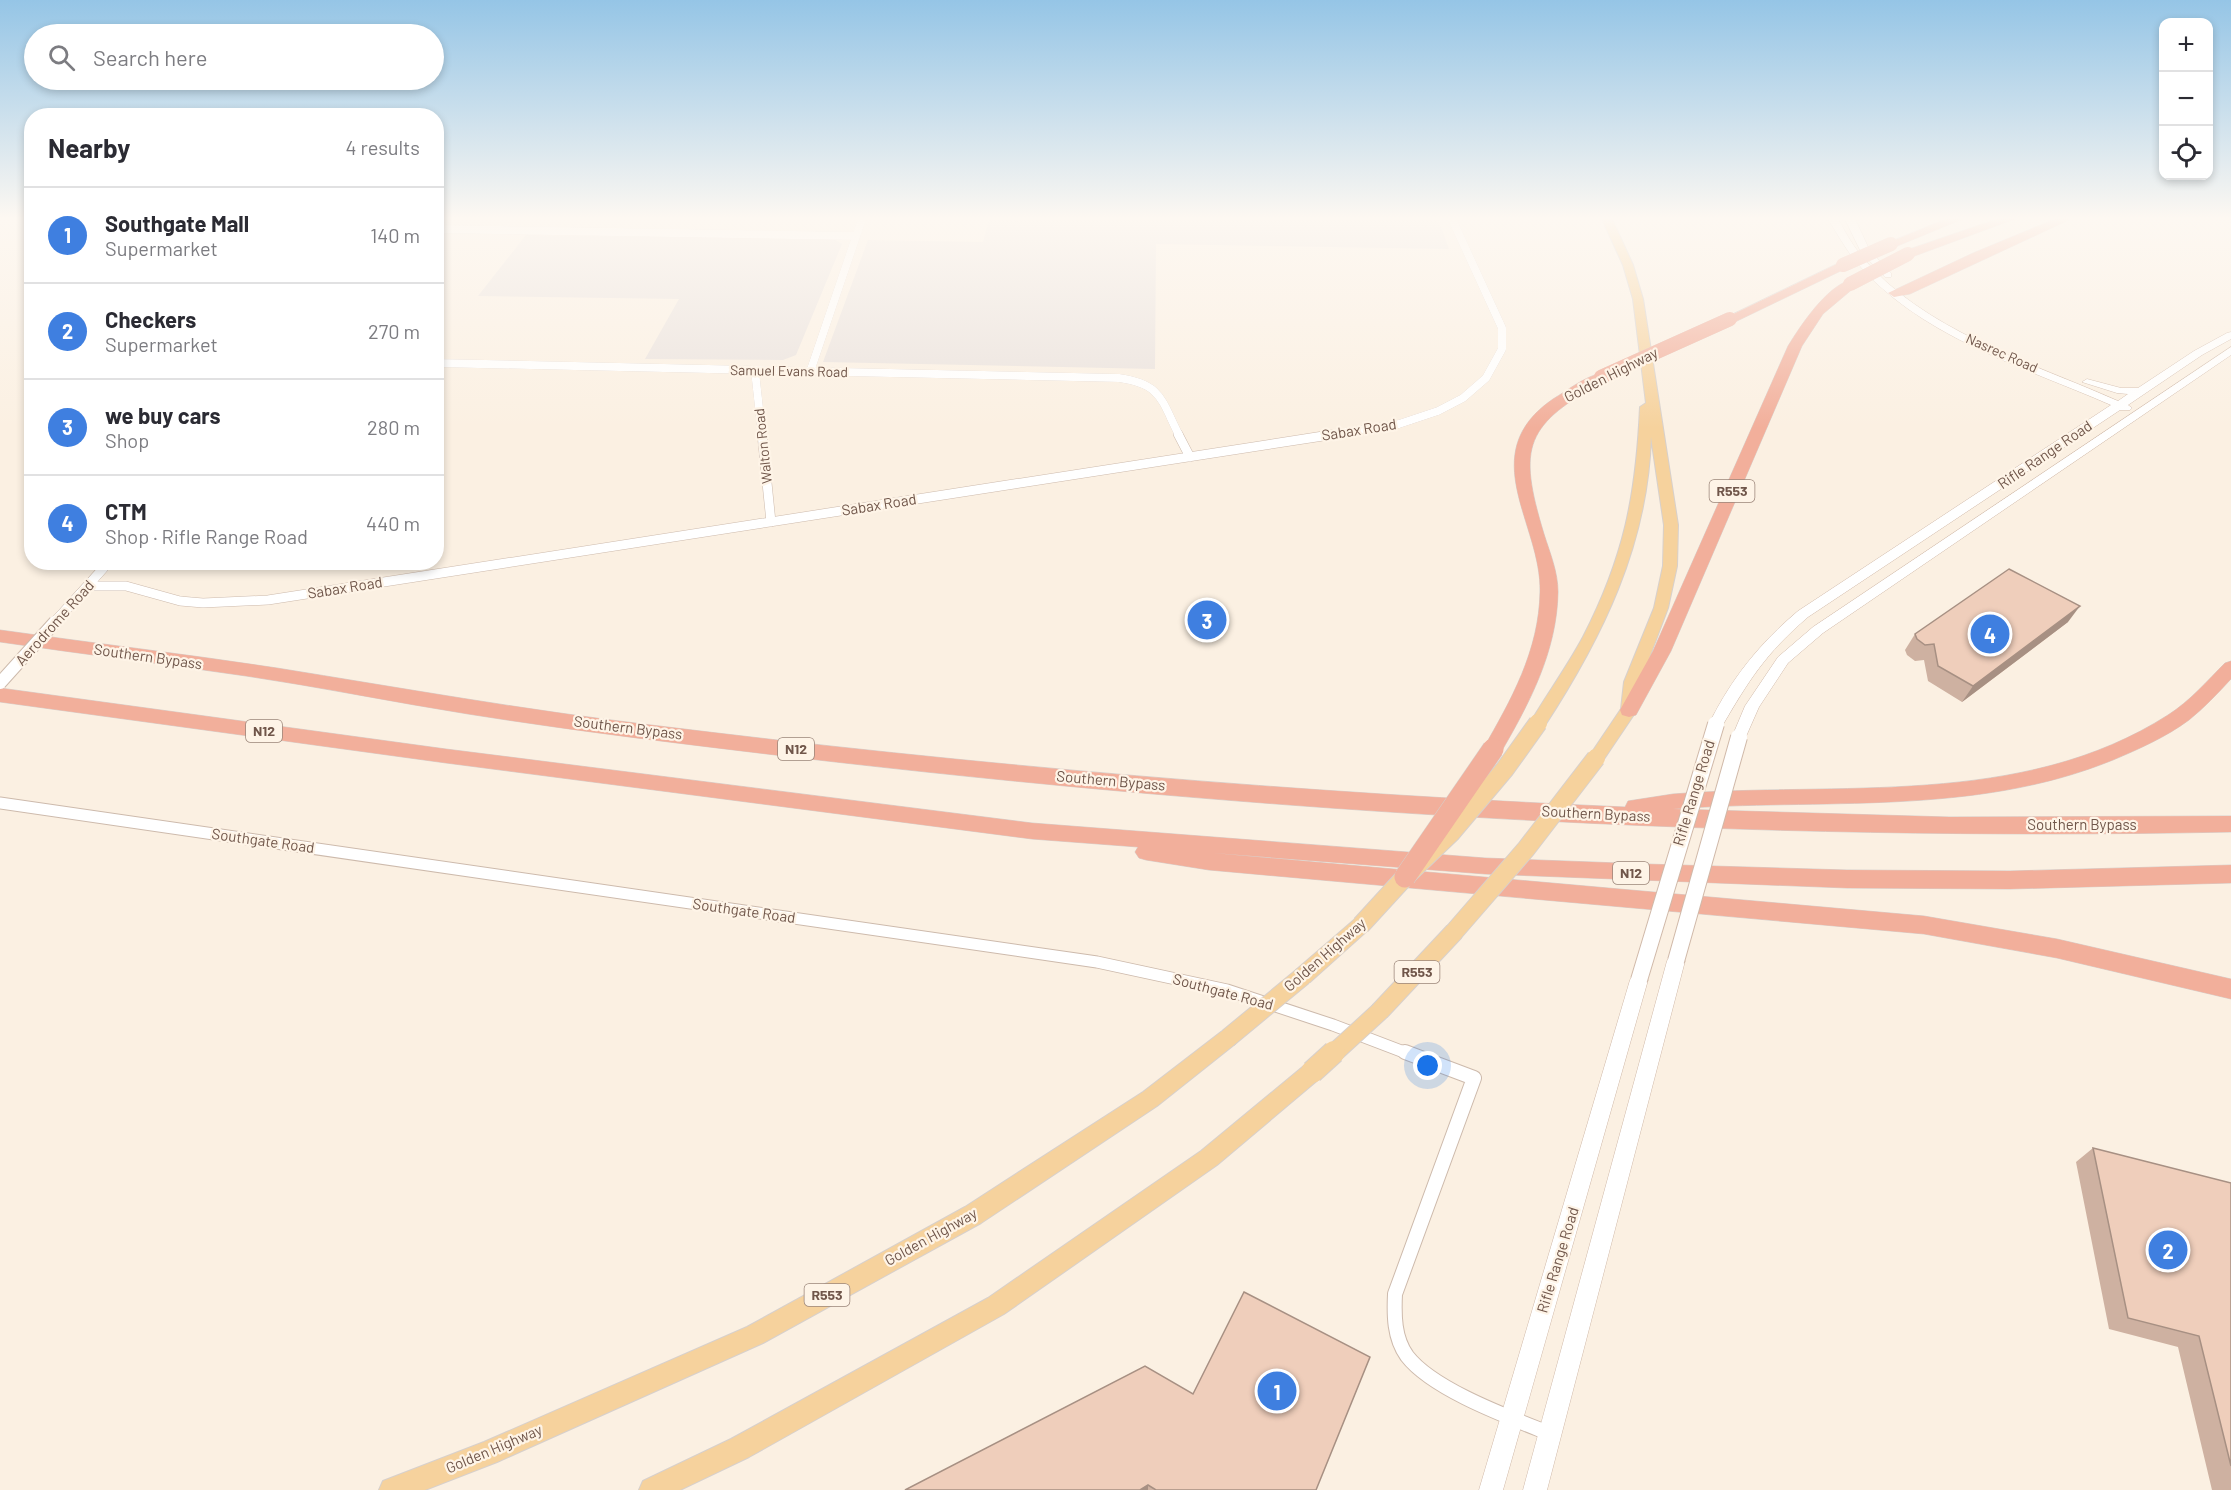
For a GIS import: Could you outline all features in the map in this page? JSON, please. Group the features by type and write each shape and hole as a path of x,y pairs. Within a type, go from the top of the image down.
{"highway":[{"name":"Golden Highway","path":"1405,877 1493,749 1516,711 1544,643 1549,589 1545,564 1523,483 1522,458 1524,444 1539,418 1555,404 1601,377 1794,289"},
{"name":"R553","path":"1629,710 1662,651 1795,346 1812,316 1844,289"},
{"path":"1899,292 1907,289"},
{"name":"Southern Bypass","path":"0,636 275,674 498,712 861,756 1243,793 1597,814 1792,822 2119,826 2231,824"},
{"path":"1597,814 1677,800 1876,796 1959,790 2014,782 2059,771 2136,742 2175,720 2198,702 2231,666"},
{"name":"N12","path":"0,694 446,756 1032,831 1462,864 1646,873 1987,879 2231,874"},
{"path":"1032,831 1196,861 1882,920 1939,928 2106,959 2231,989"}],"main road":[{"path":"1629,710 1632,682 1661,608 1670,566 1671,525 1645,339 1635,289"},
{"name":"Nasrec Road","path":"1895,289 1936,321 1975,342 2142,410"},
{"name":"Nasrec Road","path":"1896,289 1899,292"},
{"name":"Rifle Range Road","path":"1491,1490 1680,837 1716,724 1731,693 1756,657 1803,614 1945,522 2139,391 2231,334"},
{"name":"Rifle Range Road","path":"1535,1490 1676,961 1739,737 1752,706 1783,660 1818,630 2231,350"},
{"path":"1405,877 1451,833 1505,769 1538,723 1589,641 1626,555 1642,479 1648,373"},
{"path":"2086,386 2139,391"},
{"path":"2086,386 2103,404 2104,414"},
{"name":"R553","path":"652,1490 740,1448 996,1306 1209,1158 1312,1072 1380,1011 1454,932 1526,849 1596,758 1629,710"},
{"name":"Golden Highway","path":"392,1490 488,1453 755,1335 973,1215 1150,1099 1228,1038 1361,925 1405,877"}],"street":[{"path":"810,372 838,289"},
{"name":"Sabax Road","path":"88,586 126,586 180,601 249,602 1400,424 1438,411 1463,398 1486,378 1502,349 1502,328 1484,289"},
{"name":"Samuel Evans Road","path":"444,363 1119,378 1141,381 1157,391 1190,457"},
{"name":"Walton Road","path":"755,371 771,522"},
{"name":"Aerodrome Road","path":"0,683 103,570"},
{"name":"Southgate Road","path":"0,803 1097,962 1227,990 1334,1025 1474,1078 1395,1294 1393,1314 1396,1332 1407,1357 1431,1376 1480,1404 1511,1418"},
{"path":"1511,1418 1551,1434"}],"shaded area":[{"path":"484,289 824,289 796,355 783,360 645,359 679,299 478,296"},
{"path":"850,289 1156,289 1155,369 823,362"}],"building":[{"path":"2009,569 2080,606 1973,686 1938,666 1934,644 1925,645 1917,639 1915,634"},
{"path":"2093,1148 2231,1183 2231,1466 2199,1336 2128,1318"},
{"path":"1244,1292 1370,1357 1316,1490 1156,1490 1148,1485 1140,1490 905,1490 1145,1366 1193,1394"}],"place":[{"name":"we buy cars","path":"1207,620"},
{"name":"CTM","path":"1990,634"},
{"name":"Checkers","path":"2168,1250"},
{"name":"Southgate Mall","path":"1277,1391"}]}
